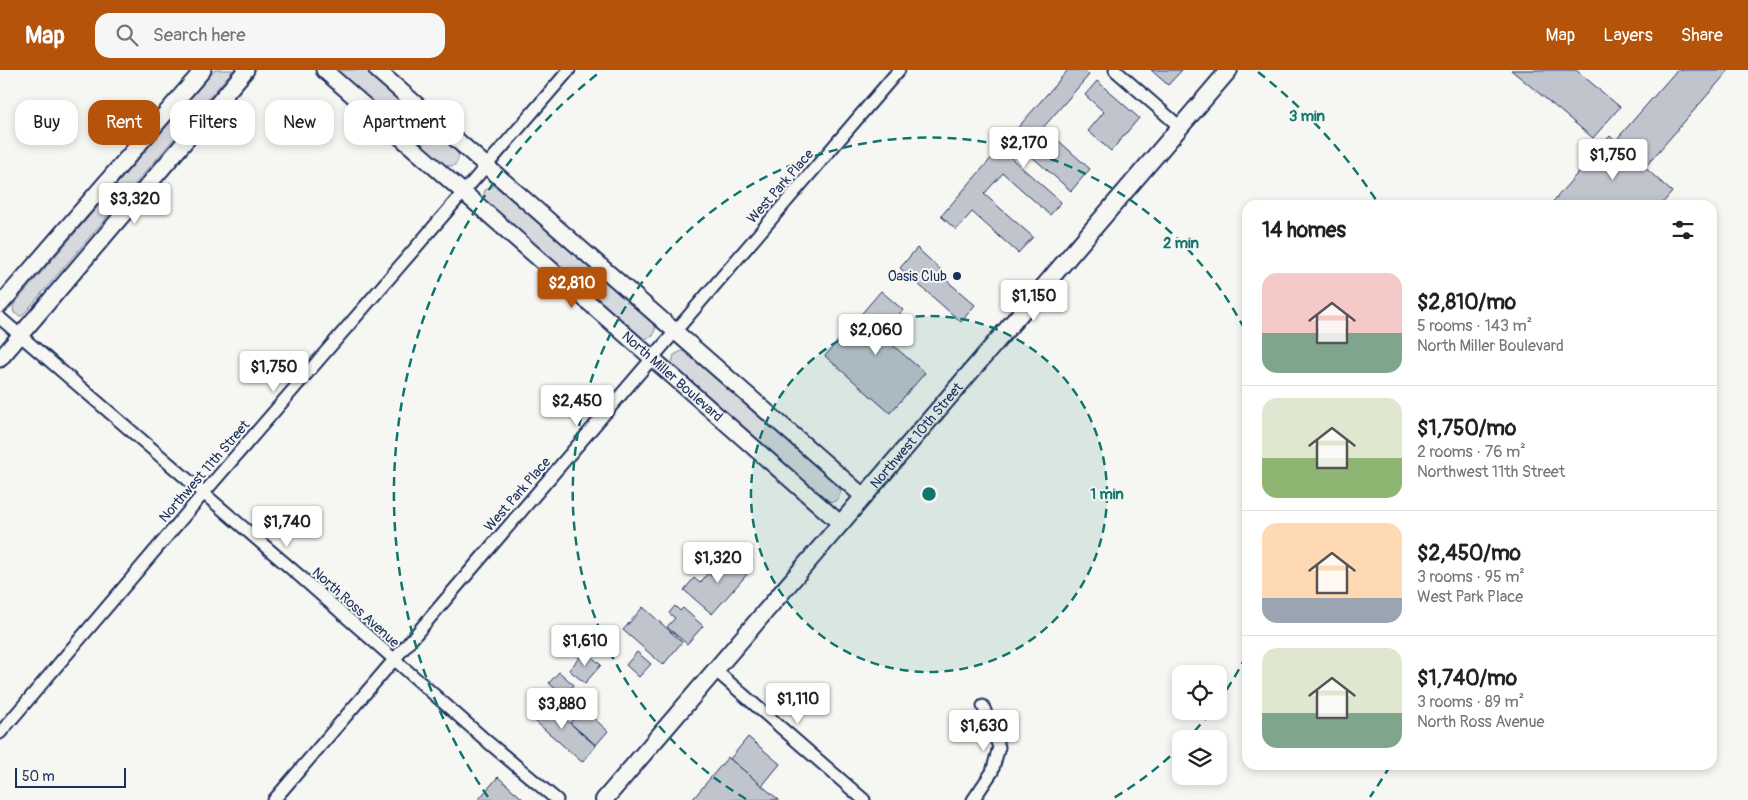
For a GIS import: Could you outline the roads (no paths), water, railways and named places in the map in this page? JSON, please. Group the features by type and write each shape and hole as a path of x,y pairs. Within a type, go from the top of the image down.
{"main road":[{"name":"Northwest 10th Street","path":"604,800 1229,70"}],"street":[{"path":"0,306 203,70"},
{"path":"0,359 246,70"},
{"name":"North Miller Boulevard","path":"324,70 841,524"},
{"path":"377,70 864,497"},
{"name":"Northwest 11th Street","path":"0,733 203,494 464,194 569,70"},
{"name":"West Park Place","path":"274,800 899,70"},
{"path":"1114,70 1180,128"},
{"name":"North Ross Avenue","path":"0,318 557,800"},
{"path":"716,670 864,800"},
{"path":"973,800 992,772 999,747 983,706"}],"place":[{"name":"Oasis Club","path":"957,276"}]}
